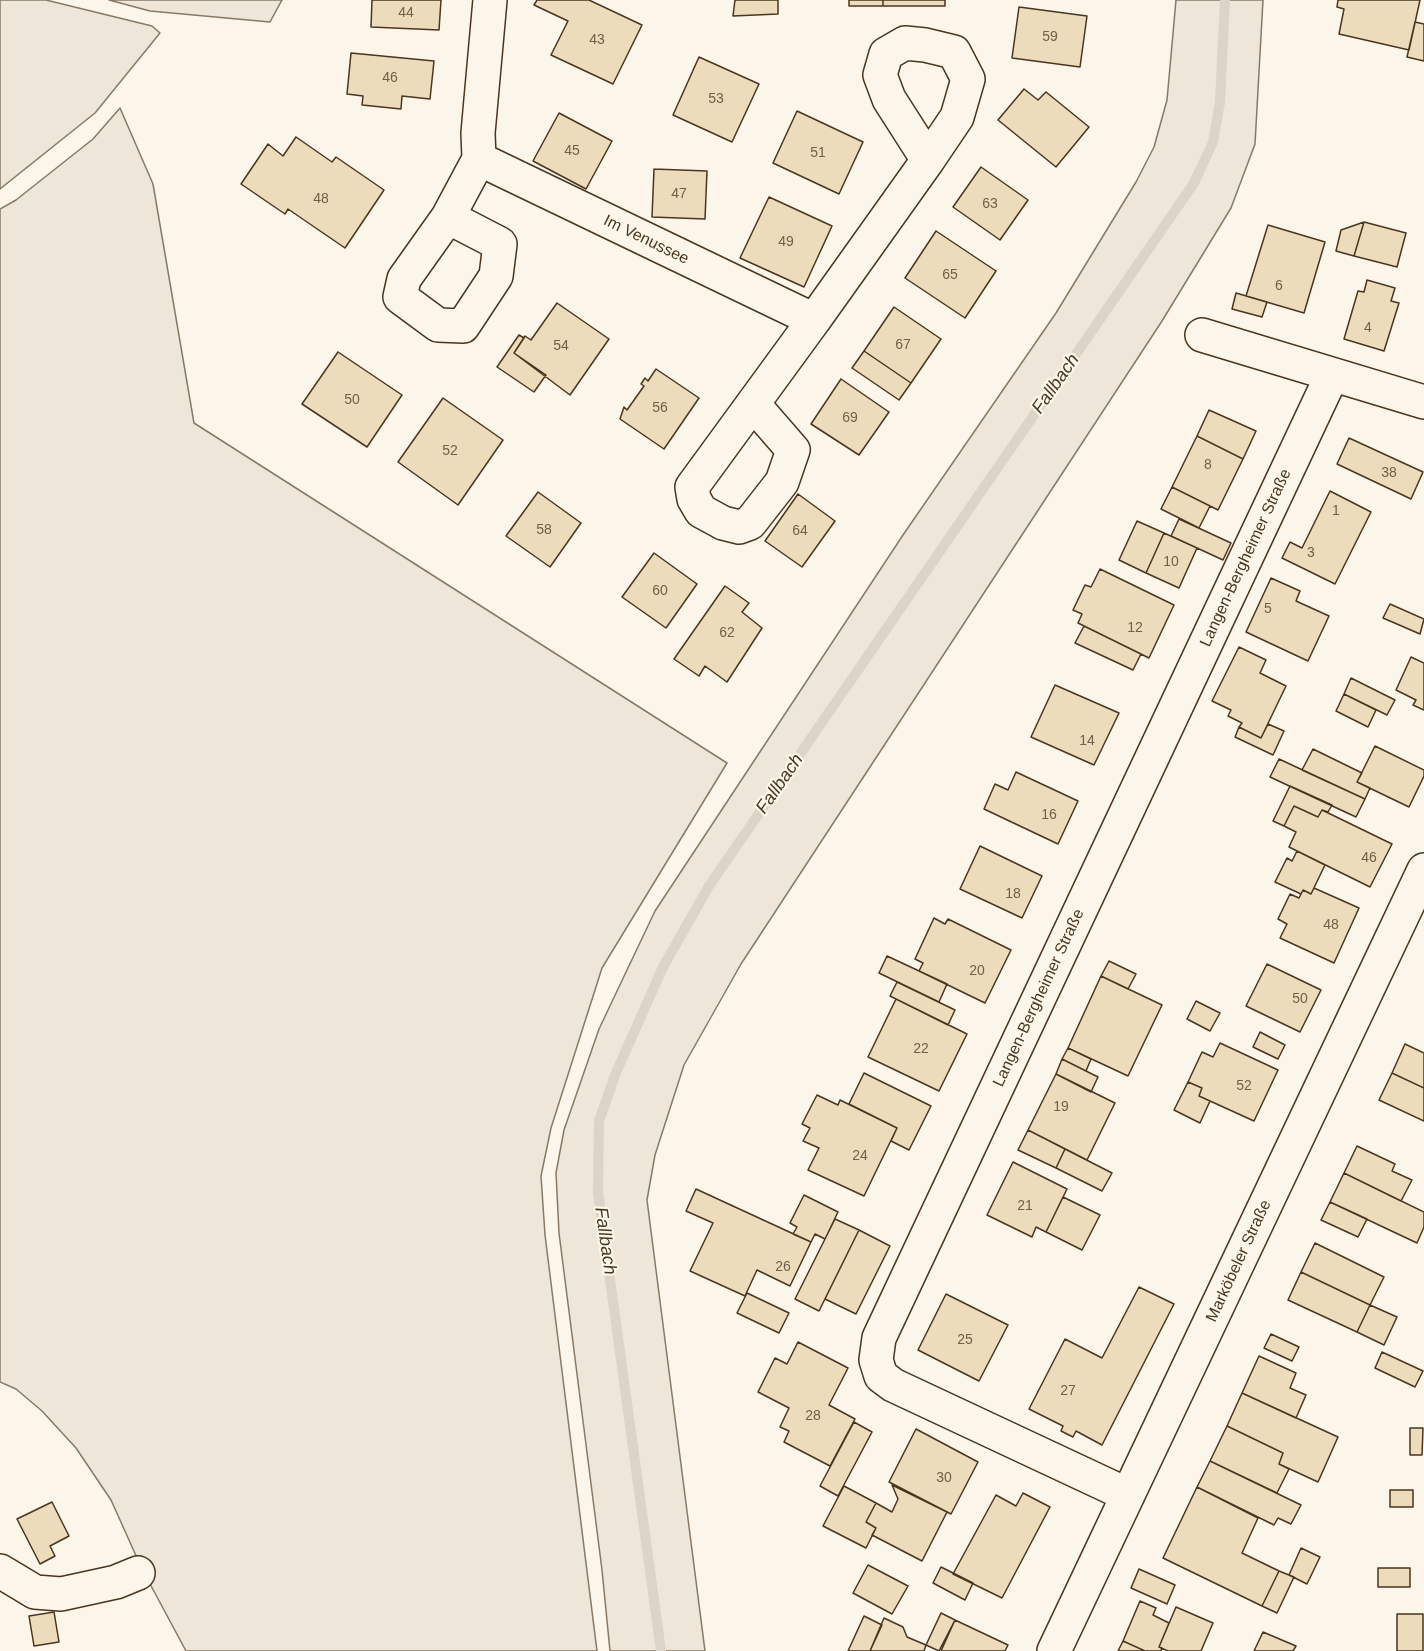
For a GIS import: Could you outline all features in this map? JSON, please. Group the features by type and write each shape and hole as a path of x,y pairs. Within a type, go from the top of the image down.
{"street":[{"path":"448,217 478,159 478,132 490,0"},
{"name":"Im Venussee","path":"478,159 814,320"},
{"path":"754,405 928,160"},
{"path":"1202,335 1424,402"},
{"name":"Langen-Bergheimer Straße","path":"1128,1495 893,1385 881,1376 876,1359 879,1338 1332,375"},
{"name":"Marköbeler Straße","path":"1054,1651 1424,870"},
{"path":"0,1571 35,1592 61,1594 116,1582 138,1573"}],"shaded area":[{"path":"0,0 46,0 152,26 160,33 95,113 0,189"},
{"path":"109,0 282,0 270,22 150,11"},
{"path":"1176,0 1263,0 1255,144 1231,208 1162,321 741,964 684,1065 655,1155 647,1200 705,1651 610,1651 602,1570 559,1233 556,1173 564,1130 599,1029 655,911 903,535 1056,313 1136,182 1154,147 1167,100"},
{"path":"120,108 153,184 194,423 727,763 602,968 551,1128 541,1176 545,1235 597,1651 186,1651 142,1569 111,1500 76,1448 42,1411 16,1389 0,1382 0,209 16,200 93,139"}],"building":[{"path":"372,0 441,0 439,30 371,27"},
{"path":"537,0 589,0 642,25 613,84 551,55 568,21 534,5"},
{"path":"735,0 778,0 778,14 733,16"},
{"path":"849,0 883,0 883,6 849,6"},
{"path":"883,0 945,0 945,6 883,6"},
{"path":"1338,0 1420,0 1409,50 1339,34 1344,9 1337,7"},
{"path":"1019,7 1087,16 1080,67 1012,58"},
{"path":"1415,22 1424,24 1424,61 1407,57"},
{"path":"351,53 434,61 430,99 402,96 401,109 362,105 363,96 347,94"},
{"path":"699,57 759,84 732,142 673,115"},
{"path":"1024,89 1038,100 1046,92 1089,127 1056,167 998,120"},
{"path":"797,111 863,142 839,194 773,163"},
{"path":"559,113 612,141 586,189 533,161"},
{"path":"296,137 332,162 336,157 384,190 345,248 288,209 285,214 241,184 268,144 283,156"},
{"path":"981,167 1028,200 1000,240 953,207"},
{"path":"654,169 707,171 705,219 652,217"},
{"path":"769,197 832,226 804,287 740,258"},
{"path":"1364,222 1406,233 1397,267 1354,256"},
{"path":"1364,222 1354,256 1336,251 1341,230"},
{"path":"1268,225 1325,242 1304,313 1246,296"},
{"path":"936,231 996,271 965,318 905,278"},
{"path":"1367,280 1395,288 1391,301 1399,303 1384,351 1344,339 1358,291 1364,292"},
{"path":"1236,293 1267,302 1262,317 1232,309"},
{"path":"557,303 609,339 570,395 514,353 525,336 531,340"},
{"path":"894,307 941,339 911,383 864,351"},
{"path":"519,335 524,338 514,353 546,375 534,392 497,367"},
{"path":"864,351 911,383 899,400 852,368"},
{"path":"338,352 402,395 367,447 302,404"},
{"path":"656,369 699,398 664,449 620,419 624,407 627,410 644,386 641,384 645,378 648,381"},
{"path":"841,379 889,412 859,455 811,424"},
{"path":"443,398 503,440 458,505 398,462"},
{"path":"1209,410 1256,431 1243,459 1197,436"},
{"path":"1197,436 1243,459 1218,510 1172,487"},
{"path":"1349,438 1423,472 1411,499 1337,464"},
{"path":"1172,487 1210,506 1199,528 1161,509"},
{"path":"1330,491 1371,512 1335,584 1282,558 1290,542 1302,548"},
{"path":"538,492 581,523 550,567 506,536"},
{"path":"798,494 835,521 802,567 765,541"},
{"path":"1179,519 1231,543 1223,560 1171,536"},
{"path":"1137,521 1164,533 1146,573 1119,560"},
{"path":"1164,533 1197,548 1179,588 1146,573"},
{"path":"654,553 697,584 666,628 622,597"},
{"path":"1100,569 1174,605 1149,658 1078,623 1082,614 1073,610 1085,585 1091,587"},
{"path":"1271,578 1300,591 1296,601 1329,616 1308,661 1246,632"},
{"path":"725,586 749,603 742,612 762,628 727,682 705,666 699,676 674,659"},
{"path":"1390,604 1424,619 1420,634 1383,618"},
{"path":"1084,626 1141,654 1133,670 1075,643"},
{"path":"1239,647 1266,660 1260,673 1286,686 1261,738 1239,727 1242,723 1228,716 1231,710 1212,701"},
{"path":"1411,657 1424,663 1424,710 1413,705 1416,700 1396,690"},
{"path":"1351,678 1395,700 1387,715 1344,694"},
{"path":"1055,685 1119,713 1094,765 1031,737"},
{"path":"1344,694 1376,710 1368,727 1336,711"},
{"path":"1268,724 1284,731 1273,755 1235,737 1239,727 1261,738"},
{"path":"1375,746 1424,770 1424,776 1409,807 1357,782"},
{"path":"1313,749 1362,773 1357,782 1370,788 1365,799 1302,770"},
{"path":"1279,759 1365,799 1356,817 1270,777"},
{"path":"1016,772 1078,801 1058,844 984,809 995,784 1008,790"},
{"path":"1290,786 1332,805 1328,812 1322,810 1318,817 1294,806 1284,826 1273,821"},
{"path":"1294,806 1318,817 1322,810 1392,844 1370,887 1289,847 1296,832 1284,826"},
{"path":"980,846 1042,876 1022,918 960,889"},
{"path":"1297,851 1325,865 1311,894 1303,890 1301,894 1275,882 1287,858 1292,861"},
{"path":"1314,888 1359,908 1334,963 1280,938 1287,924 1278,919 1290,894 1299,898 1303,890 1311,894"},
{"path":"934,918 945,924 948,919 1011,950 985,1003 919,971 923,963 915,959"},
{"path":"887,956 947,984 939,1002 879,973"},
{"path":"1109,961 1136,974 1128,989 1101,976"},
{"path":"1267,964 1321,990 1300,1032 1246,1006"},
{"path":"1101,976 1162,1005 1128,1076 1068,1048"},
{"path":"897,982 955,1010 948,1025 890,996"},
{"path":"896,999 967,1034 939,1091 868,1057"},
{"path":"1196,1001 1220,1013 1210,1031 1187,1019"},
{"path":"1260,1032 1285,1045 1278,1059 1253,1047"},
{"path":"1220,1043 1278,1070 1254,1121 1199,1096 1202,1088 1188,1082 1202,1052 1213,1057"},
{"path":"1405,1044 1424,1053 1424,1088 1392,1073"},
{"path":"1068,1048 1091,1059 1086,1071 1062,1059"},
{"path":"1062,1059 1098,1077 1091,1092 1056,1074"},
{"path":"864,1073 931,1106 909,1150 891,1141 897,1128 849,1104"},
{"path":"1392,1073 1424,1088 1424,1121 1379,1100"},
{"path":"1056,1074 1115,1103 1087,1160 1028,1130"},
{"path":"1188,1082 1202,1088 1199,1096 1210,1101 1200,1123 1174,1110"},
{"path":"817,1095 838,1105 840,1100 897,1128 864,1196 808,1170 819,1148 803,1141 810,1128 802,1124"},
{"path":"1028,1130 1065,1149 1056,1168 1018,1150"},
{"path":"1357,1146 1395,1164 1392,1171 1412,1180 1401,1201 1344,1173"},
{"path":"1065,1149 1112,1173 1102,1191 1056,1168"},
{"path":"1013,1162 1067,1189 1046,1232 1036,1227 1032,1237 987,1215"},
{"path":"1344,1173 1424,1212 1424,1227 1417,1243 1330,1202"},
{"path":"696,1189 811,1242 790,1286 757,1270 745,1296 690,1271 713,1223 686,1211"},
{"path":"804,1195 838,1212 825,1239 815,1234 811,1242 793,1234 797,1227 790,1223"},
{"path":"1063,1197 1100,1215 1082,1250 1046,1232"},
{"path":"1330,1202 1367,1219 1358,1237 1321,1220"},
{"path":"835,1219 859,1230 819,1311 795,1299"},
{"path":"859,1230 890,1246 856,1314 825,1299"},
{"path":"1315,1243 1384,1277 1370,1305 1301,1272"},
{"path":"1301,1272 1370,1305 1357,1332 1288,1300"},
{"path":"1139,1287 1174,1304 1102,1445 1076,1431 1073,1437 1061,1431 1063,1426 1029,1409 1065,1339 1102,1358"},
{"path":"747,1293 789,1313 779,1333 737,1313"},
{"path":"946,1294 1008,1325 979,1381 918,1350"},
{"path":"1370,1305 1397,1317 1384,1345 1357,1332"},
{"path":"1271,1334 1299,1347 1292,1361 1264,1348"},
{"path":"798,1342 848,1368 829,1405 855,1419 830,1466 784,1442 789,1431 780,1427 789,1408 758,1392 775,1358 787,1364"},
{"path":"1382,1352 1423,1371 1415,1387 1375,1368"},
{"path":"1259,1356 1296,1373 1290,1388 1306,1395 1296,1418 1242,1393"},
{"path":"1242,1393 1338,1437 1318,1482 1279,1464 1283,1453 1227,1426"},
{"path":"854,1422 872,1432 838,1496 820,1486"},
{"path":"1227,1426 1283,1453 1279,1464 1289,1469 1277,1493 1210,1461"},
{"path":"1410,1428 1423,1428 1422,1455 1410,1455"},
{"path":"916,1429 978,1462 951,1514 889,1482"},
{"path":"1210,1461 1301,1505 1291,1524 1278,1518 1274,1525 1197,1487"},
{"path":"892,1485 947,1512 922,1561 872,1535 876,1528 866,1522 876,1503 892,1512 898,1499"},
{"path":"844,1486 876,1503 866,1522 876,1528 866,1548 823,1526"},
{"path":"1197,1487 1258,1518 1242,1553 1279,1571 1262,1606 1163,1558"},
{"path":"1390,1490 1413,1490 1413,1507 1390,1507"},
{"path":"1023,1493 1050,1507 1002,1598 953,1574 996,1495 1016,1506"},
{"path":"52,1502 69,1536 50,1546 55,1556 40,1564 17,1519"},
{"path":"1301,1548 1320,1557 1307,1584 1289,1575"},
{"path":"868,1565 908,1586 892,1614 853,1593"},
{"path":"941,1567 973,1583 965,1600 933,1583"},
{"path":"1378,1568 1410,1568 1410,1587 1378,1587"},
{"path":"1139,1569 1175,1585 1167,1604 1131,1588"},
{"path":"1279,1571 1294,1577 1277,1613 1262,1606"},
{"path":"1140,1601 1156,1608 1153,1615 1169,1623 1159,1647 1162,1648 1161,1651 1145,1651 1123,1641"},
{"path":"1176,1607 1213,1623 1201,1651 1168,1651 1159,1647"},
{"path":"54,1612 59,1642 34,1646 29,1616"},
{"path":"941,1613 955,1620 939,1651 926,1645"},
{"path":"1397,1614 1423,1614 1423,1651 1397,1651"},
{"path":"864,1616 882,1625 870,1651 848,1651"},
{"path":"884,1618 903,1627 907,1637 926,1645 924,1651 870,1651"},
{"path":"955,1620 1008,1645 1005,1651 941,1651"},
{"path":"1263,1632 1296,1646 1293,1651 1254,1651"},
{"path":"1123,1641 1145,1651 1118,1651"}],"waterway":[{"name":"Fallbach","path":"661,1651 598,1192 599,1121 615,1075 663,967 709,886 1194,183 1213,142 1220,102 1225,0"}]}
